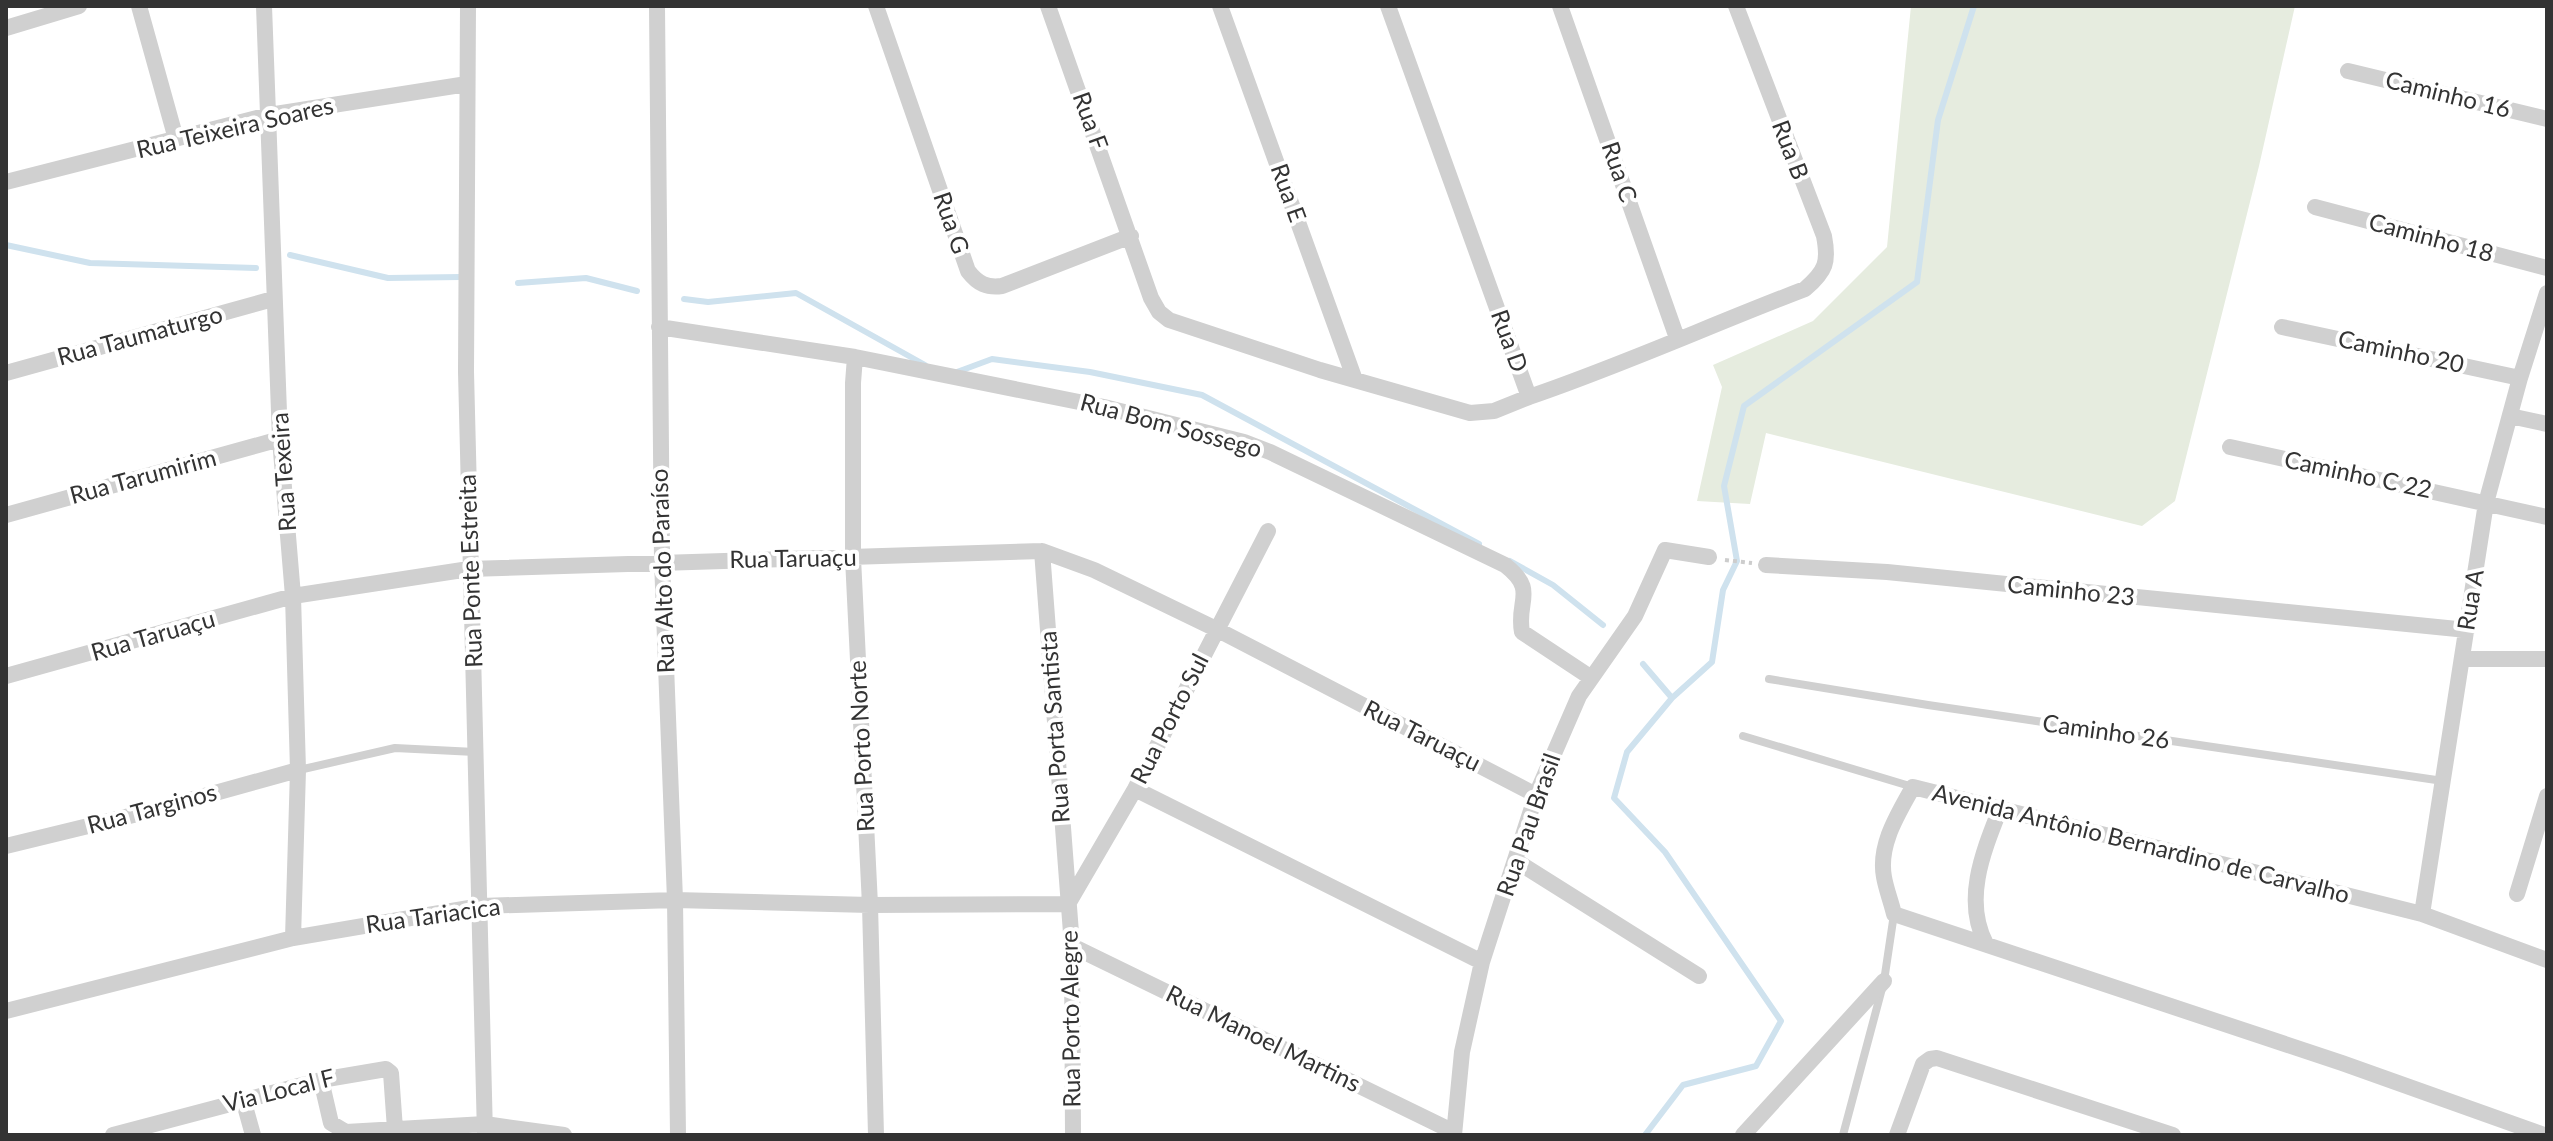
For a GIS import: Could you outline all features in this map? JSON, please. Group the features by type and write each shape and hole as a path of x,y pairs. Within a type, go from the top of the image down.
{"street":[{"path":"6,28 79,6"},
{"path":"139,6 176,139"},
{"name":"Rua Texeira","path":"264,6 273,299 280,439 293,596 298,770 293,938"},
{"name":"Rua Ponte Estreita","path":"468,6 466,372 485,1129"},
{"name":"Rua Alto do Paraíso","path":"657,6 662,561 675,900 678,1135"},
{"name":"Rua G","path":"876,6 968,271 975,281 988,287 1002,286 1131,236"},
{"name":"Rua F","path":"1048,6 1131,236"},
{"name":"Rua E","path":"1220,6 1355,380"},
{"name":"Rua D","path":"1388,6 1529,397 1597,373 1677,338 1805,289"},
{"name":"Rua C","path":"1560,6 1677,338"},
{"name":"Rua B","path":"1736,6 1824,236 1827,262 1821,274 1805,289"},
{"name":"Caminho 16","path":"2348,71 2547,119"},
{"name":"Rua Teixeira Soares","path":"6,182 269,115 467,84"},
{"name":"Caminho 18","path":"2315,207 2547,268"},
{"path":"1131,236 1151,298 1159,312 1182,327 1470,413 1494,411 1529,397"},
{"name":"Rua A","path":"2422,914 2486,503 2520,378 2543,322 2547,293"},
{"name":"Rua Taumaturgo","path":"6,373 273,299"},
{"name":"Rua Bom Sossego","path":"659,327 855,357 1104,407 1244,442 1505,565 1519,577 1525,589 1522,632 1590,677"},
{"name":"Caminho 20","path":"2282,327 2520,378"},
{"name":"Rua Porto Norte","path":"855,357 853,558 870,905 876,1135"},
{"path":"2510,416 2547,424"},
{"name":"Rua Tarumirim","path":"6,515 280,439"},
{"name":"Caminho C 22","path":"2230,447 2547,517"},
{"name":"Rua Porto Sul","path":"1068,904 1135,789 1268,531"},
{"name":"Rua Pau Brasil","path":"1454,1133 1462,1052 1482,962 1536,795 1564,726 1590,677 1635,616 1665,550 1709,557"},
{"name":"Rua Taruaçu","path":"6,676 293,596 469,569 1042,551 1094,570 1216,629 1536,795"},
{"name":"Rua Porta Santista","path":"1042,551 1068,904"},
{"name":"Caminho 23","path":"1766,565 1887,572 2467,630"},
{"path":"2462,659 2547,659"},
{"name":"Rua Targinos","path":"6,846 154,810 298,770"},
{"name":"Avenida Antônio Bernardino de Carvalho","path":"1894,914 1883,874 1884,852 1893,824 1913,787 2422,914 2547,960"},
{"path":"1135,789 1482,962"},
{"path":"2517,894 2547,796"},
{"path":"1986,944 1978,929 1974,897 1980,868 2000,809"},
{"path":"1516,861 1699,976"},
{"name":"Rua Tariacica","path":"6,1011 293,938 481,906 675,900 870,905 1068,904"},
{"name":"Rua Porto Alegre","path":"1068,904 1072,946 1073,1135"},
{"path":"1894,914 2342,1063 2539,1134"},
{"name":"Rua Manoel Martins","path":"1072,946 1454,1133"},
{"path":"1743,1135 1884,981"},
{"path":"1897,1135 1923,1064 1937,1058 2173,1135"},
{"name":"Via Local F","path":"113,1135 147,1131 243,1099 321,1080 361,1072 390,1071 395,1129"},
{"path":"321,1080 329,1119 338,1129 350,1132 485,1129 564,1135"},
{"path":"243,1099 253,1135"}],"lane":[{"name":"Caminho 26","path":"1769,679 1944,708 2444,781"},
{"path":"1743,736 1913,787"},
{"path":"298,770 395,748 477,752"},
{"path":"1843,1135 1884,981 1894,914"}],"path":[{"path":"1709,557 1766,565"}],"shaded area":[{"path":"1911,6 2295,6 2259,166 2175,501 2142,526 1766,433 1750,504 1697,501 1722,387 1713,365 1813,321 1887,247"}],"waterway":[{"path":"1645,1135 1683,1085 1756,1066 1781,1021 1665,852 1614,798 1627,752 1672,698 1712,662 1723,590 1737,561 1724,486 1744,406 1917,282 1938,120 1974,6"},
{"path":"6,245 90,263 256,268"},
{"path":"290,255 388,278 461,277"},
{"path":"518,283 586,278 637,291"},
{"path":"684,299 708,302 796,293 925,365"},
{"path":"957,372 992,359 1090,372 1202,395 1479,544"},
{"path":"1510,561 1553,585 1603,625"},
{"path":"1643,664 1672,698"}]}
